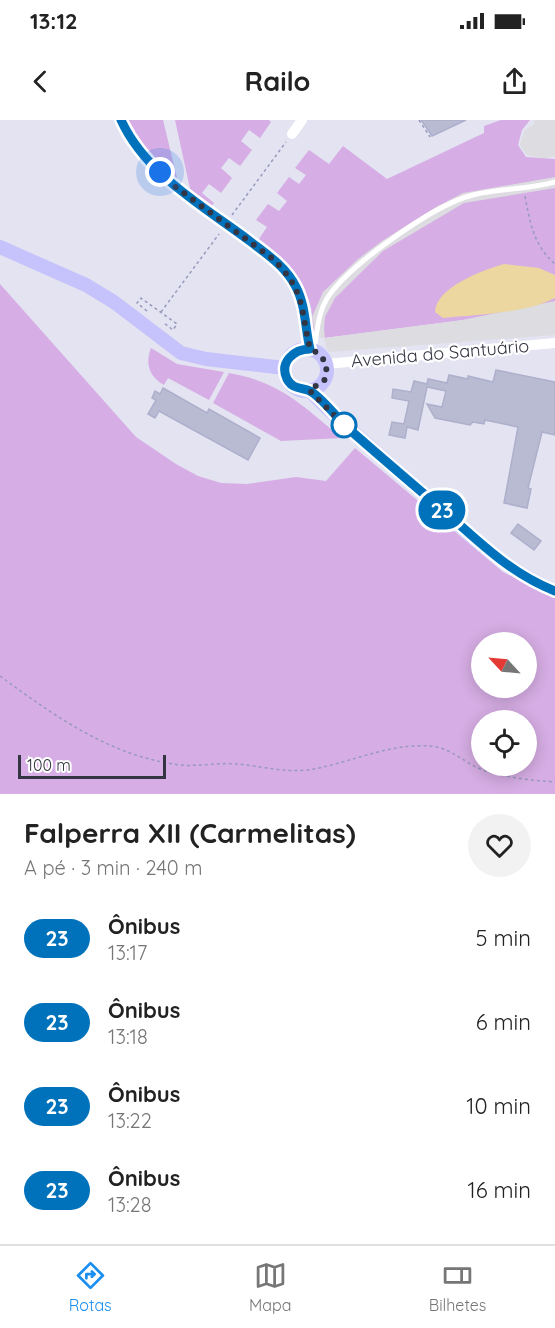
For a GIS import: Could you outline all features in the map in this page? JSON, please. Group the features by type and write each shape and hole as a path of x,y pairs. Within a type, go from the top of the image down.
{"main road":[{"path":"0,247 86,285 114,302 181,353 206,359 285,368"},
{"path":"312,350 321,355 326,364 324,381 309,390 298,389 290,383 285,368 294,353 312,350"},
{"path":"309,390 340,422 495,556 534,583 555,591"}],"street":[{"path":"121,120 135,144 173,185 273,259 288,274 301,297 312,350"},
{"path":"292,134 302,120"},
{"name":"Avenida do Santuário","path":"326,364 555,343"}],"lane":[{"path":"312,350 319,317 329,295 384,245 442,208 471,195 555,182"}],"path":[{"path":"419,120 430,137"},
{"path":"233,214 292,134"},
{"path":"523,187 532,231 542,253 555,264"},
{"path":"161,312 219,233"},
{"path":"147,311 137,303 141,298 177,324 173,330 164,323"},
{"path":"0,676 36,703 113,747 174,765 234,763 283,771 313,769 355,758 430,746 459,755 485,772 555,782"}],"shaded area":[{"path":"127,120 163,120 179,186 139,141"},
{"path":"175,120 269,120 271,122 260,138 249,130 241,141 252,150 240,166 229,158 221,168 232,178 221,193 209,184 202,193 214,203 211,207 191,193"},
{"path":"501,120 530,120 522,130 518,145 526,157 555,159 555,302 463,320 324,338 318,336 313,329 310,304 301,284 283,260 259,239 267,227 256,220 268,204 279,211 287,201 277,193 289,177 299,184 306,175 295,168 309,150 329,164 343,146 387,179 484,133 484,126"},
{"path":"534,120 555,120 555,156 543,158 527,155 520,145 524,131 534,124"},
{"path":"555,177 555,188 464,203 383,251 335,298 325,317 324,329 325,338 463,320 555,301 555,335 328,352 324,338 316,336 312,317 323,292 358,259 382,241 463,193"},
{"path":"504,264 539,268 555,275 555,298 530,307 485,314 443,318 435,312 437,303 452,287 473,275"},
{"path":"0,284 136,437 176,464 198,476 221,483 247,484 296,477 326,481 355,448 503,572 555,598 555,794 0,794"},
{"path":"151,348 177,364 224,372 209,400 168,378 164,385 155,378 148,359"},
{"path":"229,373 263,382 277,389 303,406 342,438 281,441 213,403"}],"building":[{"path":"421,120 466,120 432,136"},
{"path":"496,370 555,382 555,435 542,432 528,488 531,489 527,508 504,503 518,427 485,420 484,424 473,422 470,425 435,418 427,404 442,407 446,391 427,387 418,430 407,427 405,438 389,435 392,422 404,424 409,401 392,398 393,389 411,392 414,381 427,384 428,379 447,383 449,375 468,379 468,376 493,382"},
{"path":"163,388 207,413 209,409 260,438 248,460 159,411 155,418 148,414 156,400 152,398 155,391 160,394"},
{"path":"518,524 541,541 534,550 511,533"}],"bus line":[{"name":"23","path":"121,120 135,144 173,185 273,259 288,274 301,297 310,349 298,350 287,362 285,373 290,383 298,389 309,390 340,422 495,556 534,583 555,591"}],"route":[{"path":"160,172 173,185 273,259 288,274 301,297 310,349 321,355 326,364 324,381 320,386 309,390 344,425"}]}
